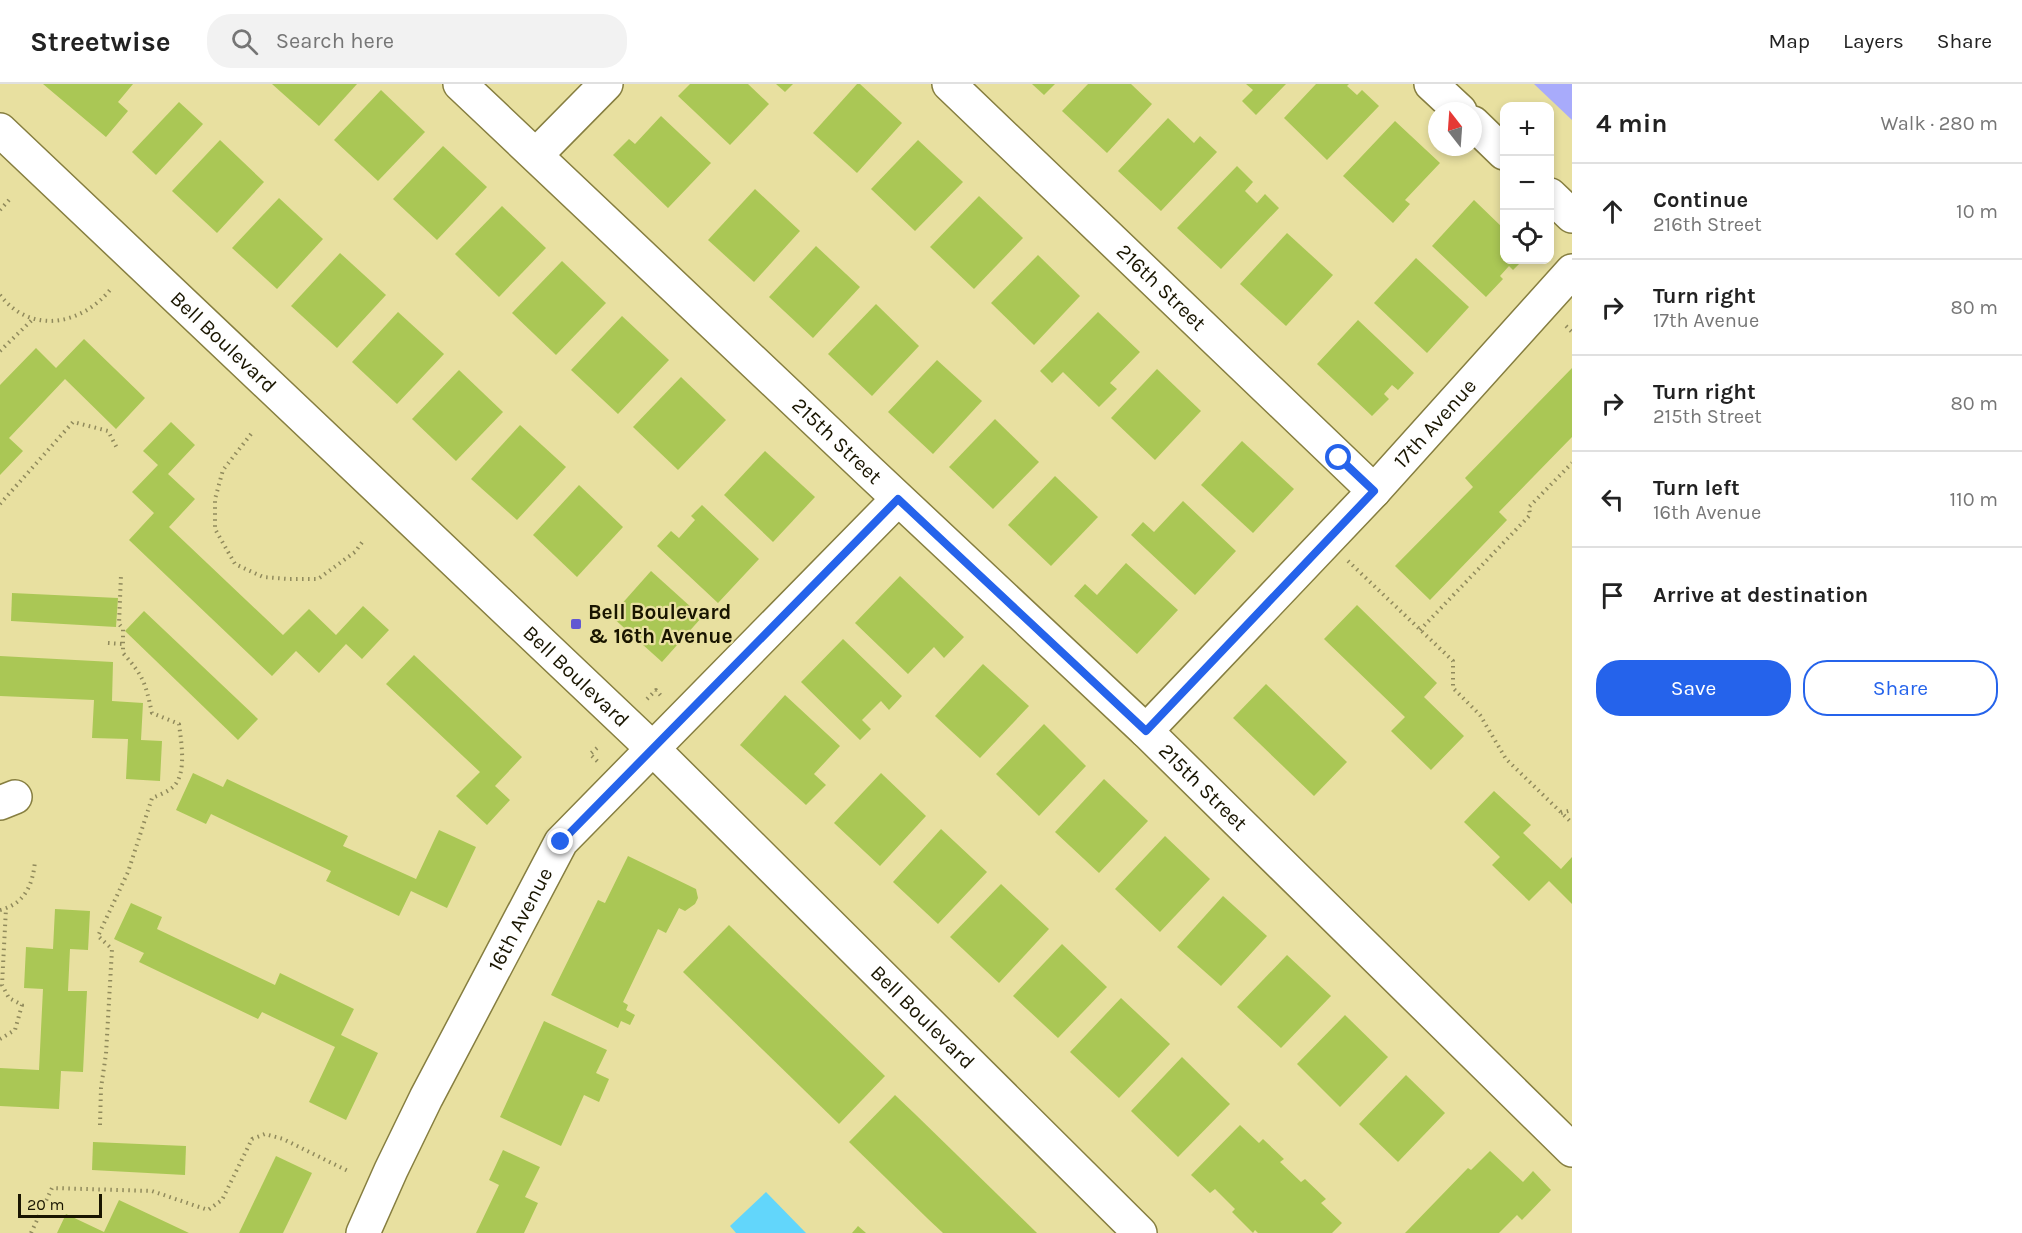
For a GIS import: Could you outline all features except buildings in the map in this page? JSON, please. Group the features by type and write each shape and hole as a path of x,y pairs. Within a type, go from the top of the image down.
{"street":[{"name":"215th Street","path":"460,84 1146,731 1572,1150"},
{"path":"536,155 606,84"},
{"name":"216th Street","path":"949,84 1374,491"},
{"path":"1431,84 1450,102"},
{"name":"Bell Boulevard","path":"0,130 653,749 1140,1233"},
{"path":"1482,132 1500,149"},
{"path":"1554,199 1572,216"},
{"name":"17th Avenue","path":"1146,731 1374,491 1572,271"},
{"name":"16th Avenue","path":"363,1233 426,1098 561,842 898,499"}],"path":[{"path":"0,210 9,200"},
{"path":"0,295 14,309 34,318 58,321 88,312 110,290"},
{"path":"0,351 34,318"},
{"path":"1566,326 1572,332"},
{"path":"0,504 73,422 108,431 117,448"},
{"path":"251,434 223,470 215,499 215,529 235,564 263,577 318,579 355,552 363,541"},
{"path":"1420,630 1530,515 1529,507 1572,463"},
{"path":"1345,558 1452,661 1453,688 1480,715 1506,759 1572,823"},
{"path":"100,1125 112,949 98,936 128,872 152,798 176,784 183,759 178,724 152,713 146,683 123,653 123,629 119,624 121,574"},
{"path":"108,643 123,644"},
{"path":"647,699 656,690 663,697"},
{"path":"597,747 591,754 598,762"},
{"path":"1561,813 1572,810"},
{"path":"0,910 25,896 33,880 35,861"},
{"path":"0,1039 15,1030 22,1005 9,998 2,985 6,908"},
{"path":"32,1233 52,1188 152,1191 208,1210 222,1200 252,1139 265,1134 283,1139 350,1172"}],"shaded area":[{"path":"1534,84 1572,84 1572,120 1554,102"},
{"path":"766,1192 806,1233 736,1233 730,1226"}],"place":[{"name":"Bell Boulevard & 16th Avenue","path":"576,624"}],"route":[{"path":"561,842 898,499 1146,731 1374,491 1339,458"}]}
